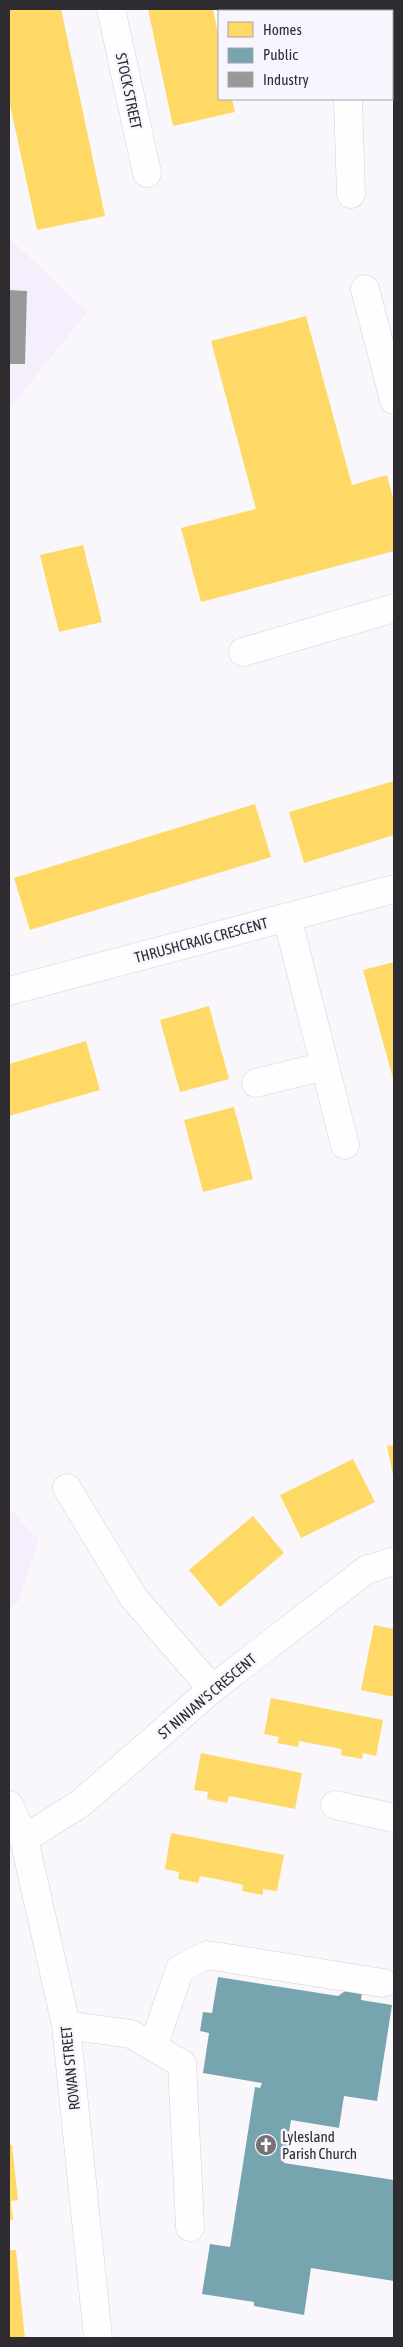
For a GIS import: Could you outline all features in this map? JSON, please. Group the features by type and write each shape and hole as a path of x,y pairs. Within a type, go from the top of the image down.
{"street":[{"name":"STOCK STREET","path":"111,9 147,173"},
{"path":"348,100 351,194"},
{"path":"365,290 394,400"},
{"path":"243,652 394,608"},
{"name":"THRUSHCRAIG CRESCENT","path":"9,991 394,889"},
{"path":"287,917 345,1145"},
{"path":"256,1083 324,1066"},
{"path":"67,1488 134,1597 212,1689"},
{"name":"ST NINIAN'S CRESCENT","path":"24,1839 81,1803 212,1689 366,1570 394,1561"},
{"name":"ROWAN STREET","path":"9,1805 24,1839 66,2025 98,2338"},
{"path":"335,1805 394,1818"},
{"path":"153,2047 180,1970 207,1956 383,1983"},
{"path":"66,2025 131,2034 182,2064 190,2227"}],"shaded area":[{"path":"9,238 87,312 13,404 9,404"},
{"path":"9,1508 39,1541 18,1602 9,1609"}],"building: Homes":[{"path":"9,9 61,9 105,216 37,230 9,100"},
{"path":"148,9 213,9 218,34 218,100 232,100 235,112 173,126"},
{"path":"306,316 352,485 387,475 394,502 394,551 201,602 181,528 256,509 211,341"},
{"path":"83,545 102,622 59,632 40,555"},
{"path":"394,781 394,835 304,863 289,812"},
{"path":"255,804 271,857 30,930 14,878"},
{"path":"394,962 394,1082 363,970"},
{"path":"209,1006 229,1079 180,1092 160,1020"},
{"path":"86,1041 100,1090 9,1116 9,1064"},
{"path":"234,1107 253,1179 203,1192 184,1120"},
{"path":"394,1445 394,1475 393,1475 387,1446"},
{"path":"353,1459 375,1502 301,1538 280,1495"},
{"path":"253,1516 284,1553 220,1607 189,1570"},
{"path":"374,1625 394,1629 394,1697 361,1690"},
{"path":"271,1698 383,1720 376,1756 363,1753 362,1759 341,1755 342,1749 299,1741 298,1747 277,1743 279,1737 264,1734"},
{"path":"201,1753 302,1773 295,1809 229,1796 227,1803 207,1799 208,1792 194,1790"},
{"path":"171,1833 284,1855 277,1891 263,1889 263,1895 242,1891 243,1885 200,1876 198,1883 178,1879 179,1872 165,1869"},
{"path":"9,2145 12,2145 18,2200 11,2201 13,2220 9,2220"},
{"path":"9,2250 16,2250 25,2338 9,2338"}],"building: Public":[{"name":"Lylesland Parish Church","path":"218,1977 338,1996 348,1989 362,1992 361,2000 392,2005 377,2101 344,2096 339,2128 291,2120 284,2163 394,2180 394,2281 311,2268 304,2315 254,2306 254,2302 202,2294 210,2244 230,2247 255,2087 260,2088 262,2083 203,2073 209,2033 200,2031 203,2012 212,2013"}],"building: Industry":[{"path":"9,290 27,291 25,364 9,364"}],"place":[{"name":"Lylesland Parish Church","path":"266,2145"}]}
